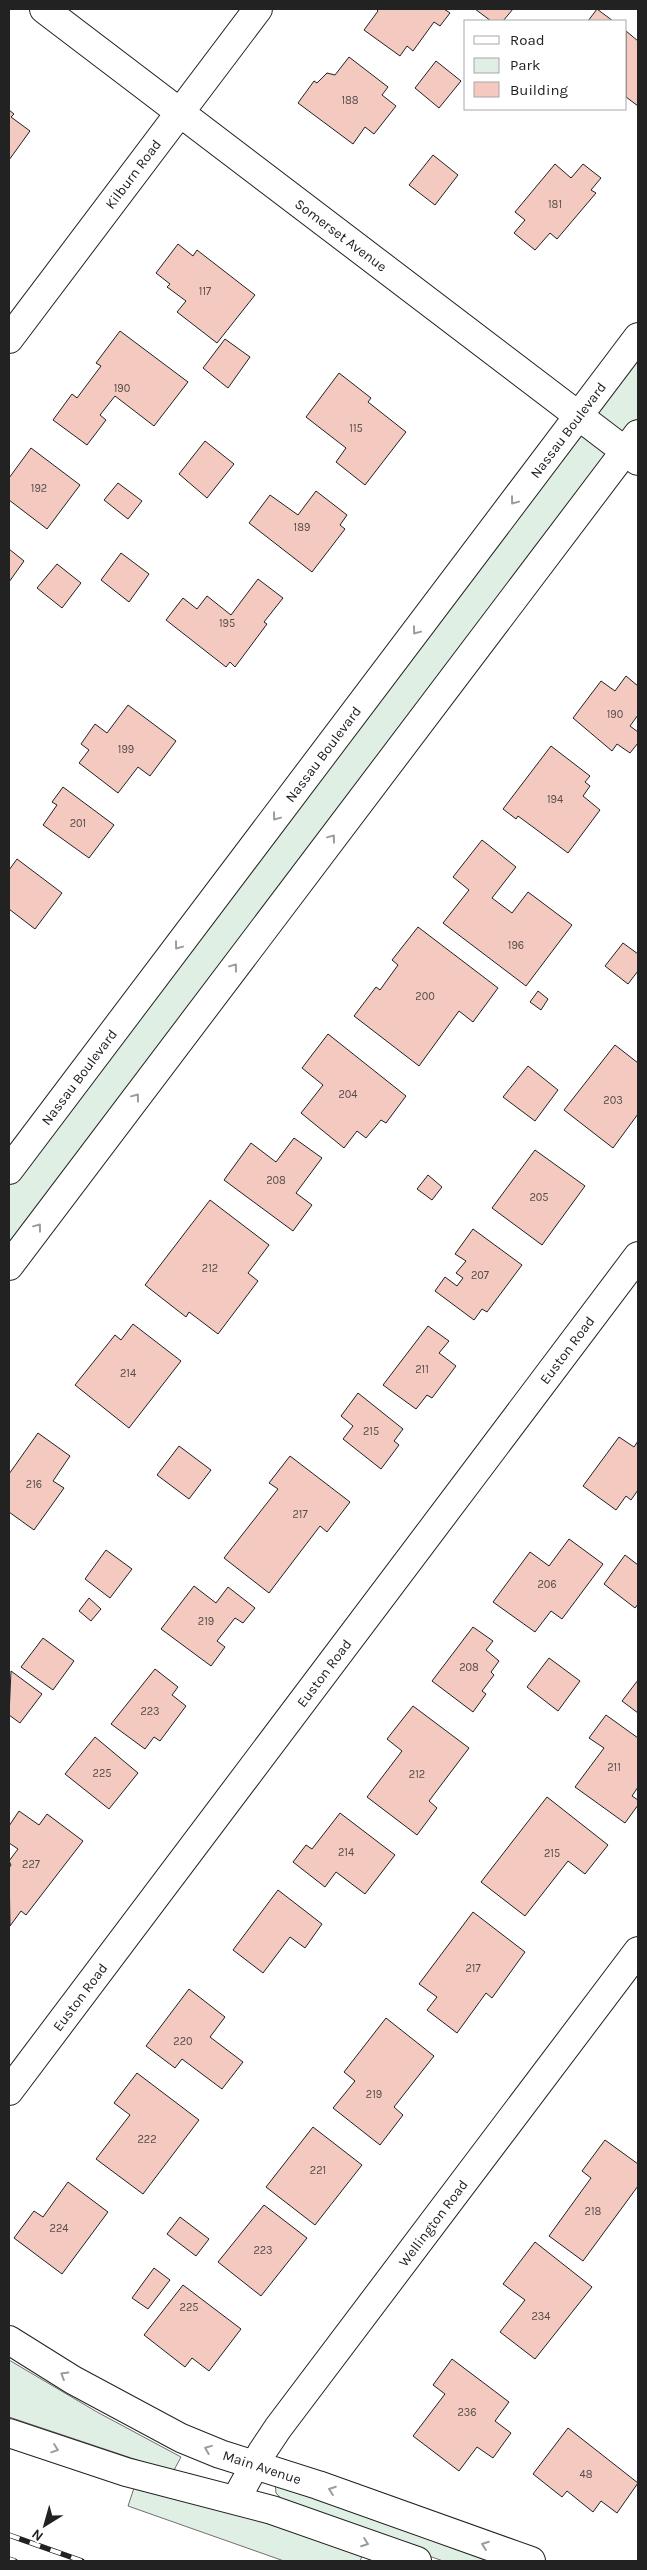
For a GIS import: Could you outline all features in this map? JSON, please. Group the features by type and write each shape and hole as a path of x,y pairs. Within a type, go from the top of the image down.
{"street":[{"name":"Somerset Avenue","path":"44,9 579,416 634,449"},
{"name":"Kilburn Road","path":"9,339 258,9"},
{"name":"Nassau Boulevard","path":"9,1170 638,337"},
{"path":"9,1266 634,449"},
{"name":"Euston Road","path":"9,2091 638,1256"},
{"name":"Wellington Road","path":"236,2499 254,2464 278,2428 638,1951"},
{"name":"Main Avenue","path":"9,2340 72,2380 181,2438 531,2561"},
{"path":"9,2433 126,2472 236,2499 311,2523 417,2561"}],"green space":[{"path":"638,336 638,425 9,1262 9,1171"},
{"path":"9,2360 97,2412 181,2457 173,2472 9,2417"},
{"path":"275,2483 530,2561 443,2561 288,2506 276,2493"},
{"path":"134,2488 295,2530 363,2554 360,2561 284,2561 128,2506"}],"building":[{"path":"376,9 444,9 450,13 440,26 434,22 413,51 407,46 400,56 364,30 378,11"},
{"path":"475,9 513,9 504,20 490,20"},
{"path":"597,9 612,20 589,20"},
{"path":"627,32 638,41 638,106 627,98"},
{"path":"349,57 388,87 382,95 396,106 374,134 365,127 353,144 298,103 314,81 317,83 327,73 335,75"},
{"path":"436,61 461,81 439,108 415,88"},
{"path":"9,110 14,114 11,117 30,131 9,160"},
{"path":"433,155 458,175 435,205 409,185"},
{"path":"555,164 571,178 583,164 601,178 591,190 596,193 557,239 550,233 535,250 514,233 525,220 515,212"},
{"path":"178,244 193,256 197,250 255,295 217,343 177,312 186,301 167,287 170,284 156,273"},
{"path":"120,331 188,382 154,426 115,396 100,415 106,420 87,445 53,420 72,394 77,398 101,366 96,363"},
{"path":"225,339 250,357 228,388 203,368"},
{"path":"339,373 371,398 368,402 406,432 365,485 336,462 346,448 306,417"},
{"path":"205,441 234,464 207,498 179,474"},
{"path":"31,448 80,485 47,529 9,500 9,478"},
{"path":"118,483 142,501 128,519 104,500"},
{"path":"316,491 347,515 340,525 345,529 312,572 249,523 270,495 298,515"},
{"path":"9,549 24,561 9,582"},
{"path":"121,553 149,574 129,602 101,580"},
{"path":"57,564 81,583 62,608 37,588"},
{"path":"258,579 283,598 264,622 267,624 235,667 230,662 226,667 166,620 183,598 197,609 207,596 231,615"},
{"path":"626,676 638,686 638,715 630,726 638,732 638,743 630,753 617,744 612,751 573,718 601,681 615,691"},
{"path":"128,705 176,741 150,776 138,767 118,793 79,763 89,750 81,744 95,724 107,733"},
{"path":"551,746 590,776 585,782 590,786 583,796 600,810 568,853 518,816 516,819 503,809"},
{"path":"63,787 114,825 89,858 43,825 57,805 52,802"},
{"path":"482,840 516,867 492,898 512,913 528,892 572,925 526,986 443,923 469,890 453,877"},
{"path":"17,859 62,893 35,929 9,909 9,870"},
{"path":"418,927 498,988 473,1022 459,1011 419,1066 354,1016 376,987 380,990 398,965 392,960"},
{"path":"623,943 638,954 638,971 628,984 605,966"},
{"path":"538,991 548,999 541,1010 530,1002"},
{"path":"328,1034 406,1096 386,1123 381,1120 366,1138 357,1131 344,1148 301,1113 323,1085 302,1068"},
{"path":"615,1045 638,1063 638,1114 613,1148 564,1110"},
{"path":"528,1066 558,1090 535,1121 503,1097"},
{"path":"294,1138 322,1158 296,1193 312,1205 293,1231 224,1180 251,1143 276,1162"},
{"path":"535,1150 585,1186 542,1245 492,1208"},
{"path":"428,1175 442,1187 432,1200 417,1189"},
{"path":"210,1200 269,1245 248,1273 258,1281 218,1334 189,1312 186,1317 145,1285"},
{"path":"473,1229 522,1265 487,1312 482,1309 474,1320 435,1291 445,1277 457,1286 463,1278 456,1273 466,1261 455,1254"},
{"path":"133,1324 181,1361 129,1428 75,1385 115,1335 121,1340"},
{"path":"428,1326 449,1341 439,1353 456,1366 432,1398 427,1395 416,1409 383,1385"},
{"path":"358,1393 403,1429 394,1441 399,1445 381,1469 343,1439 353,1426 341,1416"},
{"path":"38,1433 70,1456 53,1481 64,1488 34,1530 9,1512 9,1474"},
{"path":"619,1437 634,1447 638,1441 638,1490 631,1500 626,1496 616,1510 583,1486"},
{"path":"179,1446 211,1470 189,1499 157,1475"},
{"path":"290,1456 350,1502 327,1532 320,1526 269,1593 224,1558 278,1489 269,1483"},
{"path":"569,1539 603,1564 562,1619 551,1611 535,1632 493,1602 530,1552 549,1566"},
{"path":"106,1550 132,1569 110,1598 85,1579"},
{"path":"625,1555 638,1565 638,1604 635,1608 604,1584"},
{"path":"194,1586 216,1603 228,1587 255,1608 243,1623 235,1618 217,1641 225,1647 211,1666 161,1629"},
{"path":"89,1598 101,1609 91,1621 79,1611"},
{"path":"473,1627 493,1641 486,1650 499,1661 491,1672 494,1675 482,1691 486,1694 473,1712 432,1681"},
{"path":"43,1638 74,1661 53,1690 21,1667"},
{"path":"549,1658 580,1681 558,1711 527,1687"},
{"path":"155,1669 178,1687 172,1695 186,1706 160,1741 154,1737 145,1749 111,1724"},
{"path":"11,1671 42,1694 20,1723 9,1715"},
{"path":"638,1680 638,1713 622,1701"},
{"path":"413,1706 469,1748 429,1801 437,1808 417,1835 367,1797 402,1751 387,1739"},
{"path":"606,1715 638,1738 638,1787 632,1796 638,1800 638,1805 625,1823 575,1787 604,1748 589,1738"},
{"path":"95,1737 138,1773 109,1809 65,1774"},
{"path":"547,1797 608,1845 585,1874 568,1861 525,1916 481,1882"},
{"path":"19,1811 39,1825 47,1814 83,1841 26,1915 21,1911 10,1926 9,1868 11,1865 9,1861 18,1849 9,1843 9,1826"},
{"path":"340,1813 395,1855 365,1894 336,1872 325,1887 293,1862 306,1845 312,1849"},
{"path":"278,1890 322,1924 305,1948 290,1937 263,1973 233,1950"},
{"path":"473,1912 525,1952 492,1998 486,1993 457,2033 427,2010 437,1997 419,1984"},
{"path":"189,1989 225,2017 210,2037 243,2062 222,2089 182,2059 175,2068 146,2046"},
{"path":"386,2018 434,2056 394,2107 403,2115 380,2145 333,2108 355,2081 344,2072"},
{"path":"137,2073 199,2120 143,2194 96,2159 130,2115 114,2103"},
{"path":"313,2127 362,2165 315,2225 266,2187"},
{"path":"605,2140 638,2164 638,2186 583,2261 549,2236 591,2178 582,2171"},
{"path":"68,2182 108,2212 62,2274 14,2238 34,2211 43,2217"},
{"path":"264,2205 307,2238 261,2296 218,2262"},
{"path":"180,2217 209,2239 196,2256 167,2234"},
{"path":"535,2242 592,2287 535,2359 500,2332 525,2300 503,2284"},
{"path":"154,2268 170,2280 148,2309 132,2298"},
{"path":"183,2285 241,2329 209,2371 192,2358 185,2367 144,2335"},
{"path":"452,2359 509,2402 495,2421 511,2433 493,2458 477,2447 459,2471 413,2436 445,2394 433,2385"},
{"path":"568,2428 638,2483 617,2513 601,2501 593,2512 567,2491 562,2497 533,2474"}],"railway":[{"path":"9,2535 82,2561"},
{"path":"9,2559 15,2561"}]}
